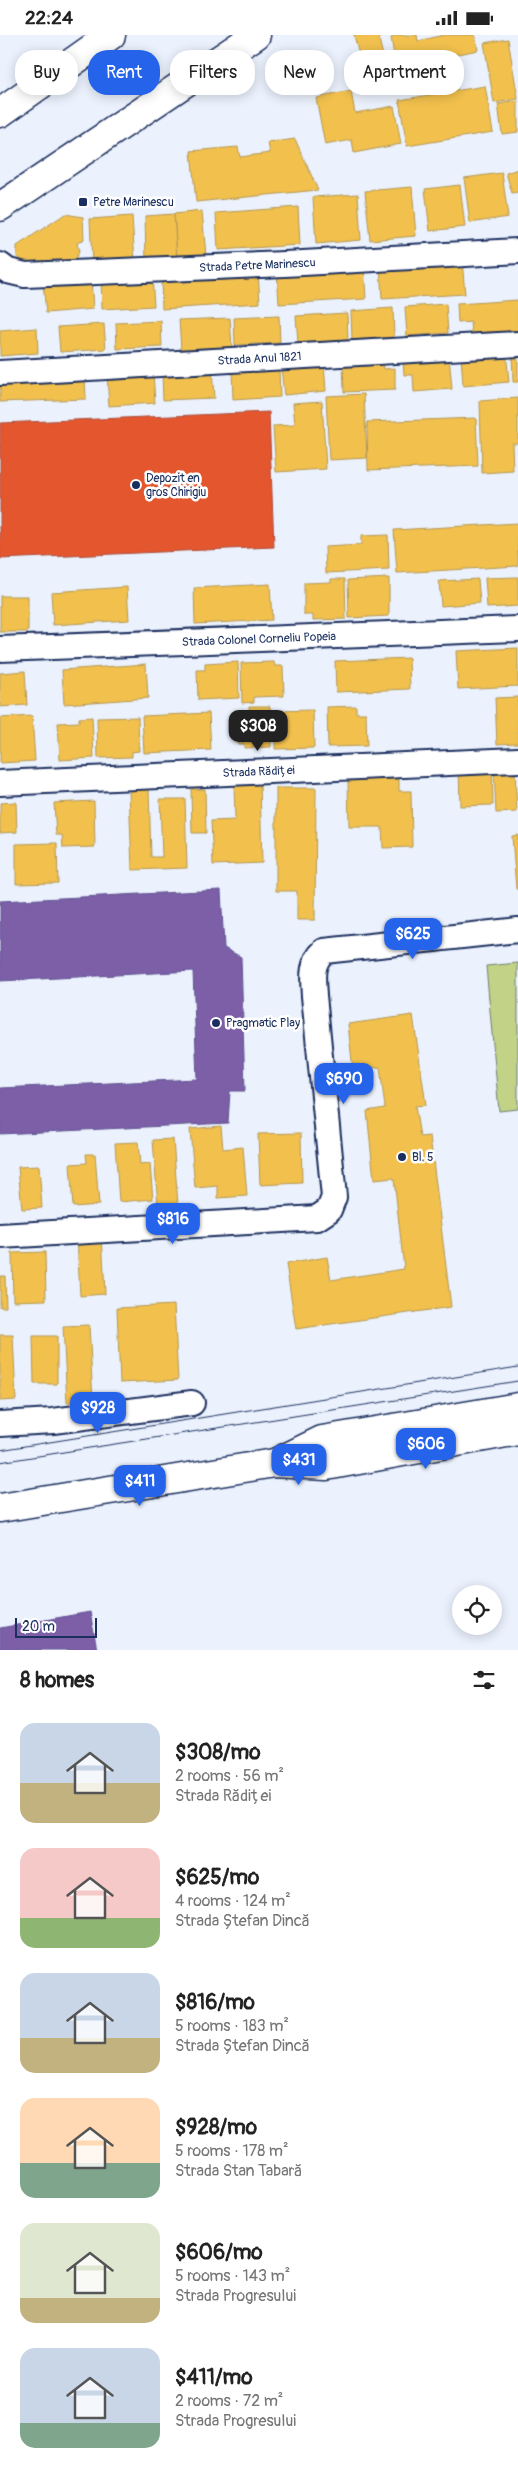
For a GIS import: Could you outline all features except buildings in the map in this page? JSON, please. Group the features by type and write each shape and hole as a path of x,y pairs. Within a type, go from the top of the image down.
{"main road":[{"path":"0,113 111,35"},
{"path":"0,207 256,35"},
{"path":"274,1463 322,1440 518,1407"},
{"path":"0,1508 274,1463 326,1466 518,1431"}],"street":[{"name":"Strada Petre Marinescu","path":"0,265 8,271 25,275 518,251"},
{"name":"Strada Anul 1821","path":"0,373 518,344"},
{"name":"Strada Colonel Corneliu Popeia","path":"0,649 518,629"},
{"name":"Strada Rădiței","path":"0,783 518,760"},
{"path":"0,1236 317,1218 329,1209 334,1197 314,996 312,968 316,958 324,951 518,930"},
{"path":"0,1424 52,1421 192,1403"}],"green space":[{"path":"518,963 518,1109 499,1111 486,966"}],"tram line":[{"path":"0,1450 518,1367"},
{"path":"0,1462 518,1381"}],"place":[{"name":"Petre Marinescu","path":"83,202"},
{"name":"Depozit en gros Chirigiu","path":"136,485"},
{"name":"Pragmatic Play","path":"216,1023"},
{"name":"Bl. 5","path":"402,1157"}]}
